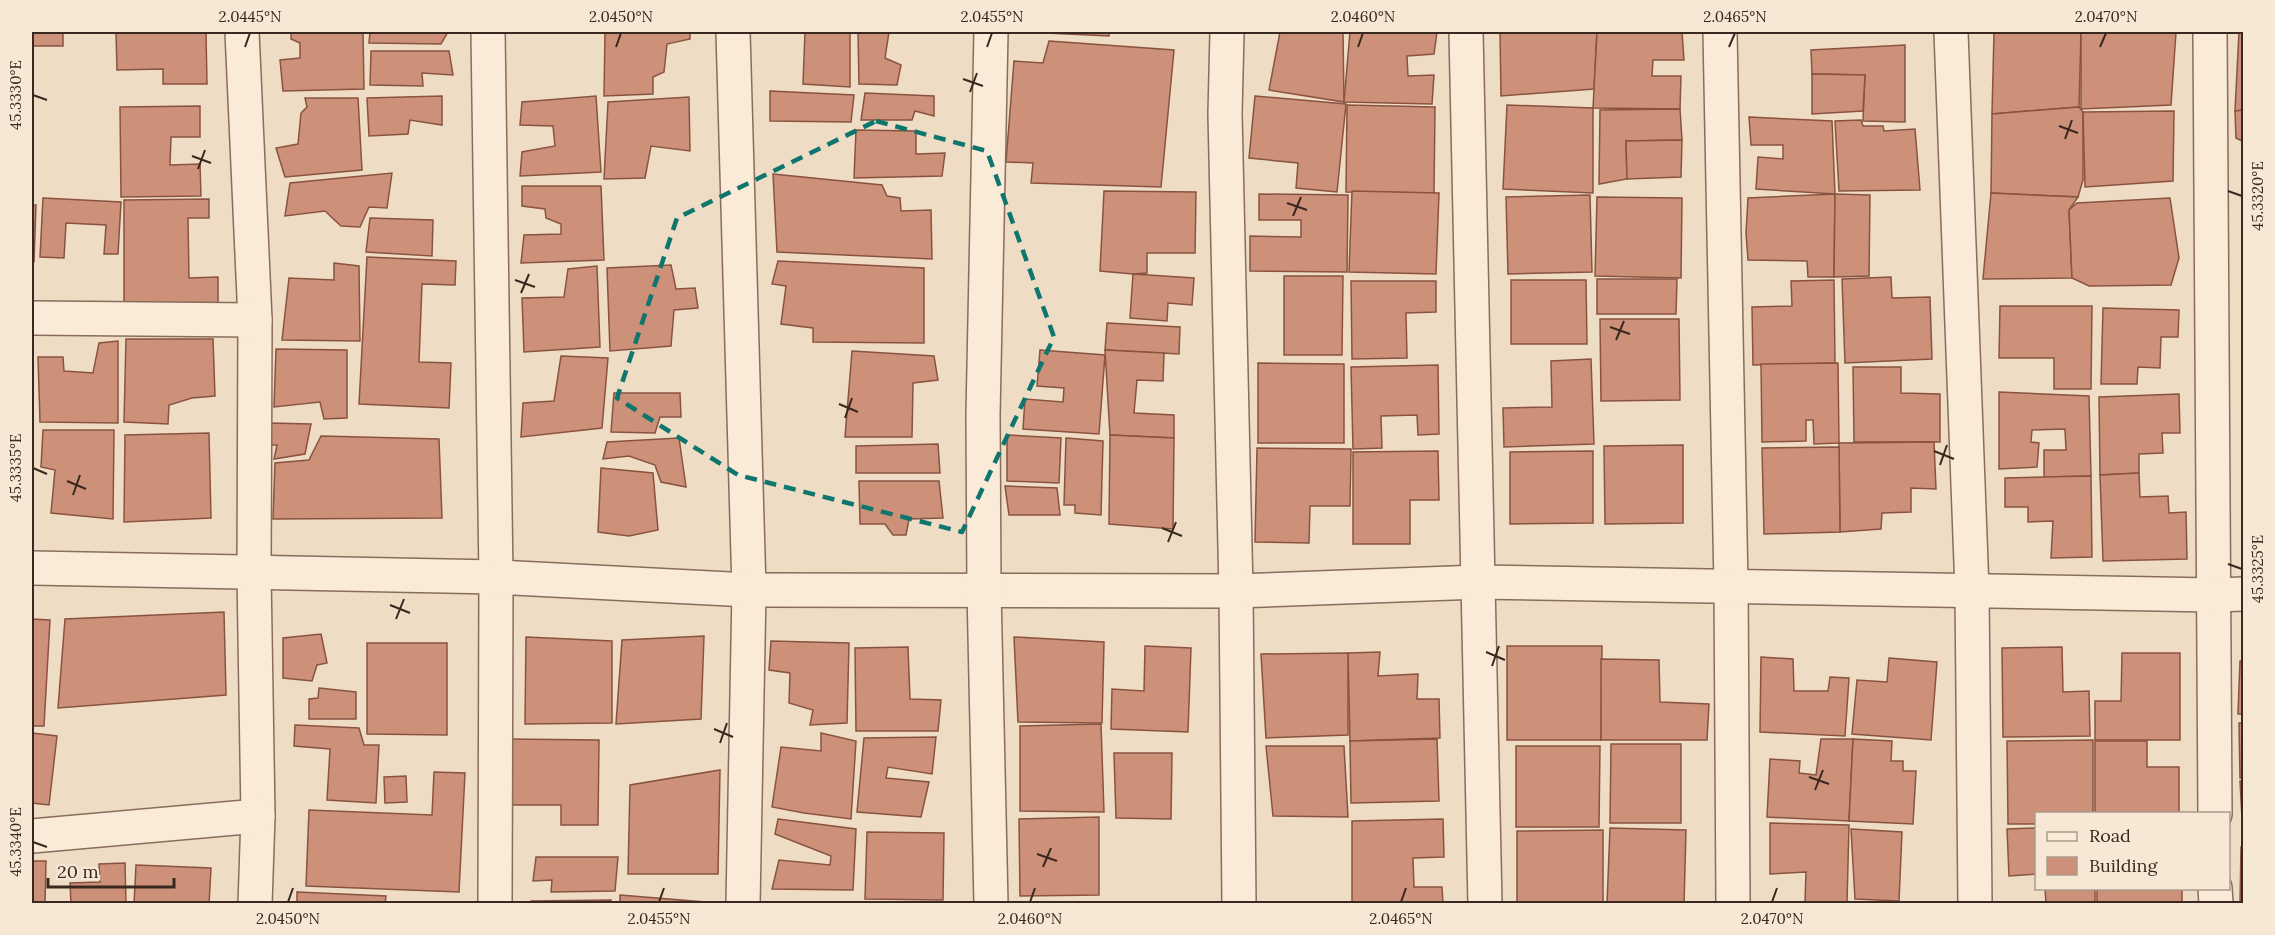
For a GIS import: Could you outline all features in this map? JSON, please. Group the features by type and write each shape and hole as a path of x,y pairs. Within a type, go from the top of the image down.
{"street":[{"path":"242,32 255,320 254,574 258,816 255,903"},
{"path":"488,32 496,577 495,903"},
{"path":"733,32 749,590 743,903"},
{"path":"990,903 983,415 991,32"},
{"path":"1227,32 1225,138 1236,591 1239,903"},
{"path":"1466,32 1485,903"},
{"path":"1720,32 1731,585 1733,903"},
{"path":"1951,32 1972,590 1975,903"},
{"path":"2210,32 2228,594 2215,812"},
{"path":"32,318 255,320"},
{"path":"32,568 496,577 749,590 1236,591 1479,582 2228,594"},
{"path":"32,836 258,816"}],"highlighted area":[{"path":"876,121 987,151 1054,337 962,532 738,475 617,398 677,218"}],"building":[{"path":"33,32 63,32 63,46 33,46"},
{"path":"116,32 206,32 207,84 163,84 163,69 117,70"},
{"path":"291,32 363,32 364,89 283,91 280,60 300,58 300,43 291,39"},
{"path":"370,32 448,32 441,44 369,43"},
{"path":"605,32 690,32 690,39 667,44 664,72 653,77 653,94 604,96"},
{"path":"805,32 850,32 850,87 803,84"},
{"path":"858,32 889,32 885,58 901,65 897,85 859,84"},
{"path":"1025,32 1109,32 1109,36"},
{"path":"1280,32 1343,32 1344,102 1269,90"},
{"path":"1350,32 1437,32 1434,54 1407,56 1408,76 1434,75 1432,104 1344,102"},
{"path":"1500,32 1597,32 1594,89 1501,96"},
{"path":"1597,32 1682,32 1684,60 1653,60 1652,76 1681,76 1680,109 1593,108"},
{"path":"1994,32 2081,32 2079,107 1992,114"},
{"path":"2081,32 2176,32 2171,105 2081,109"},
{"path":"2239,32 2244,32 2244,110 2235,111"},
{"path":"1049,41 1174,50 1161,187 1031,183 1033,163 1006,162 1014,61 1043,63"},
{"path":"1905,45 1905,122 1863,121 1865,75 1812,74 1811,50"},
{"path":"371,51 449,51 453,75 422,73 423,86 370,85"},
{"path":"1812,74 1865,75 1863,111 1812,114"},
{"path":"770,91 854,95 851,122 770,121"},
{"path":"865,93 934,96 934,116 915,111 912,120 861,120"},
{"path":"442,96 442,125 410,120 408,134 369,136 367,98"},
{"path":"596,96 601,172 520,176 522,152 555,146 553,126 520,125 522,102"},
{"path":"1255,96 1346,104 1337,192 1296,188 1298,163 1249,158"},
{"path":"689,97 690,151 651,146 645,178 604,179 608,102"},
{"path":"305,98 358,98 362,170 285,177 276,148 298,144 301,113 307,107"},
{"path":"1347,105 1435,107 1434,193 1346,192"},
{"path":"1507,105 1593,108 1593,193 1503,189"},
{"path":"200,106 200,137 171,137 170,165 200,164 201,196 121,197 120,107"},
{"path":"2079,107 2083,112 2083,180 2078,197 1991,193 1992,114"},
{"path":"1680,109 1682,140 1626,141 1627,179 1599,184 1600,110"},
{"path":"2244,110 2244,142 2236,138 2235,111"},
{"path":"2174,111 2173,181 2085,187 2083,112"},
{"path":"1749,117 1832,121 1835,194 1756,189 1758,157 1783,159 1783,145 1751,145"},
{"path":"1861,120 1863,126 1883,126 1884,131 1915,129 1920,190 1839,191 1835,121"},
{"path":"856,130 916,131 916,154 945,153 942,176 854,178"},
{"path":"1682,140 1681,177 1627,179 1626,141"},
{"path":"392,173 387,208 369,207 360,227 341,226 325,211 285,216 290,183"},
{"path":"773,174 882,185 887,196 900,198 901,211 931,210 932,259 777,252"},
{"path":"522,186 601,186 604,260 521,263 524,235 561,234 561,224 546,218 545,209 522,206"},
{"path":"1104,191 1196,192 1195,253 1147,253 1147,273 1100,271"},
{"path":"1352,191 1439,193 1436,274 1349,272"},
{"path":"1991,193 2078,197 2069,210 2072,278 1983,279"},
{"path":"1259,194 1348,195 1347,272 1250,271 1250,236 1301,237 1301,220 1259,220"},
{"path":"1835,194 1834,277 1808,277 1807,261 1748,260 1746,233 1748,198"},
{"path":"1835,194 1870,195 1869,276 1834,277"},
{"path":"1590,195 1592,272 1508,274 1506,197"},
{"path":"1597,197 1682,198 1681,278 1595,276"},
{"path":"43,198 121,202 118,254 104,254 106,225 66,223 64,258 40,257"},
{"path":"2170,198 2179,258 2171,285 2089,286 2072,278 2069,210 2077,203"},
{"path":"209,199 209,218 188,218 189,278 218,277 218,309 124,310 124,200"},
{"path":"32,205 36,205 34,262 32,262"},
{"path":"370,218 433,220 432,256 366,252"},
{"path":"367,257 456,261 455,285 422,284 419,362 451,363 449,408 359,404"},
{"path":"778,261 924,268 924,343 813,342 813,328 781,324 786,286 772,284"},
{"path":"334,263 359,266 360,341 282,340 289,278 334,280"},
{"path":"671,265 676,289 695,288 698,308 674,310 671,346 610,351 607,268"},
{"path":"597,266 600,347 524,352 522,298 564,297 568,269"},
{"path":"1133,274 1194,278 1192,305 1168,303 1167,321 1130,318"},
{"path":"1284,276 1343,276 1342,355 1284,355"},
{"path":"1891,277 1892,298 1930,297 1932,359 1845,363 1842,279"},
{"path":"1597,279 1677,279 1676,314 1597,314"},
{"path":"1511,280 1586,280 1587,344 1511,344"},
{"path":"1834,280 1835,363 1753,365 1752,307 1792,306 1791,281"},
{"path":"1351,281 1436,281 1436,312 1406,313 1407,358 1352,359"},
{"path":"2000,306 2092,306 2091,389 2054,389 2054,358 1999,358"},
{"path":"2103,308 2179,310 2178,337 2161,337 2160,368 2138,367 2137,384 2101,384"},
{"path":"1600,319 1679,319 1680,400 1601,401"},
{"path":"1107,323 1180,327 1179,354 1105,350"},
{"path":"126,339 213,339 215,396 192,398 169,405 168,424 124,422"},
{"path":"118,341 118,423 40,422 38,357 63,357 64,371 93,373 99,343"},
{"path":"276,349 347,350 347,418 324,419 320,402 274,407"},
{"path":"1040,350 1105,355 1099,434 1023,429 1025,399 1063,402 1064,388 1037,386"},
{"path":"1105,350 1164,353 1163,381 1137,380 1134,413 1174,415 1174,438 1110,435"},
{"path":"852,351 934,356 938,380 913,383 912,437 845,437"},
{"path":"561,356 608,358 602,428 521,437 523,403 554,401"},
{"path":"1591,359 1594,444 1504,447 1503,408 1552,407 1551,361"},
{"path":"1258,363 1344,364 1344,443 1258,443"},
{"path":"1838,363 1839,443 1814,444 1813,420 1806,420 1806,441 1762,442 1761,364"},
{"path":"1438,365 1439,434 1418,435 1417,415 1381,416 1382,448 1353,449 1351,367"},
{"path":"1853,367 1901,367 1901,393 1940,394 1940,442 1854,442"},
{"path":"1999,392 2089,396 2091,476 2044,477 2044,450 2066,450 2065,429 2032,430 2031,442 2039,443 2037,467 1999,469"},
{"path":"614,393 680,393 681,417 660,417 655,433 611,432"},
{"path":"2179,394 2180,433 2162,433 2163,453 2139,454 2139,473 2100,475 2099,397"},
{"path":"270,423 311,424 305,454 274,459 277,445 268,445"},
{"path":"43,430 114,430 113,519 51,513 55,470 41,467"},
{"path":"209,433 211,518 124,522 125,435"},
{"path":"1007,435 1061,438 1059,483 1007,481"},
{"path":"1110,435 1174,438 1173,529 1109,524"},
{"path":"321,436 439,439 442,518 273,519 275,463 309,460"},
{"path":"679,438 686,487 661,482 655,465 629,456 603,459 607,442"},
{"path":"1066,438 1103,441 1101,515 1075,513 1075,505 1064,505"},
{"path":"1934,442 1936,489 1911,488 1911,512 1882,513 1881,529 1840,532 1839,443"},
{"path":"938,444 940,473 856,473 856,446"},
{"path":"1683,445 1683,523 1605,524 1604,446"},
{"path":"1839,447 1840,532 1764,534 1762,448"},
{"path":"1257,448 1351,449 1350,506 1310,506 1309,543 1255,542"},
{"path":"1438,451 1439,500 1410,500 1410,544 1353,544 1353,452"},
{"path":"1593,451 1593,523 1510,524 1510,452"},
{"path":"601,468 653,473 658,530 629,536 598,532"},
{"path":"2139,473 2140,497 2168,496 2169,513 2186,512 2187,559 2103,561 2100,475"},
{"path":"2091,476 2092,557 2051,558 2053,521 2028,522 2028,507 2005,507 2005,478"},
{"path":"859,481 939,481 943,518 909,519 906,535 893,535 885,524 860,524"},
{"path":"1005,486 1057,488 1060,515 1009,515"},
{"path":"224,612 226,695 58,708 65,619"},
{"path":"32,619 50,620 44,726 32,726"},
{"path":"321,634 327,663 317,665 312,681 283,678 283,638"},
{"path":"704,636 701,719 616,724 622,640"},
{"path":"526,637 612,641 612,723 525,724"},
{"path":"1014,637 1104,642 1102,723 1018,722"},
{"path":"771,641 849,643 847,723 810,725 813,710 789,703 790,673 769,670"},
{"path":"367,643 447,643 447,735 367,734"},
{"path":"1145,646 1191,648 1188,732 1111,729 1112,689 1144,691"},
{"path":"1507,646 1602,646 1601,740 1507,740"},
{"path":"908,647 910,699 941,700 938,731 856,731 855,648"},
{"path":"2062,647 2063,692 2089,691 2090,736 2003,737 2002,648"},
{"path":"1380,652 1378,676 1418,674 1417,699 1439,699 1440,738 1350,741 1348,653"},
{"path":"1348,653 1348,735 1266,738 1261,654"},
{"path":"2122,653 2180,653 2180,740 2095,740 2095,701 2121,701"},
{"path":"1761,657 1793,659 1794,691 1828,691 1830,677 1849,678 1845,736 1760,732"},
{"path":"1889,658 1937,662 1931,740 1852,734 1857,680 1887,682"},
{"path":"1601,659 1659,660 1660,702 1709,704 1707,740 1601,740"},
{"path":"2240,661 2244,661 2244,714 2238,714"},
{"path":"319,688 356,692 356,719 309,719 309,699 318,698"},
{"path":"2239,723 2244,723 2244,778 2240,778"},
{"path":"1101,724 1104,812 1020,811 1020,726"},
{"path":"295,725 359,728 364,745 379,745 376,803 327,800 330,749 294,746"},
{"path":"32,733 57,736 49,805 32,803"},
{"path":"821,733 856,741 851,819 772,807 781,747 821,751"},
{"path":"936,737 932,774 888,767 886,778 929,782 921,817 857,812 864,738"},
{"path":"507,739 599,740 598,825 561,825 561,805 507,805"},
{"path":"1437,739 1439,801 1351,803 1350,741"},
{"path":"1821,739 1853,739 1849,821 1767,817 1770,759 1800,761 1799,773 1816,775"},
{"path":"1853,739 1892,741 1891,761 1903,761 1903,771 1916,771 1913,824 1849,821"},
{"path":"2093,740 2093,812 2035,812 2035,824 2008,824 2007,741"},
{"path":"2095,741 2147,741 2147,767 2179,767 2179,812 2095,812"},
{"path":"1611,744 1681,744 1681,823 1610,823"},
{"path":"1266,746 1344,746 1348,817 1273,816"},
{"path":"1516,746 1600,746 1599,827 1516,827"},
{"path":"1114,753 1172,753 1171,819 1116,818"},
{"path":"720,770 718,874 628,874 630,785"},
{"path":"434,772 465,773 459,892 306,886 309,810 432,815"},
{"path":"406,776 407,802 385,803 384,777"},
{"path":"2240,781 2244,781 2244,838 2243,838"},
{"path":"1099,817 1099,895 1020,896 1019,819"},
{"path":"778,819 856,829 853,890 772,889 779,860 830,865 831,856 775,834"},
{"path":"1443,819 1444,857 1413,858 1414,887 1442,887 1443,904 1352,904 1352,821"},
{"path":"1770,823 1849,825 1847,903 1805,902 1806,872 1770,874"},
{"path":"1610,828 1686,830 1684,904 1607,904"},
{"path":"2035,828 2035,874 2009,876 2007,829"},
{"path":"1851,829 1902,832 1899,901 1855,899"},
{"path":"1603,830 1603,904 1517,904 1517,831"},
{"path":"867,832 944,833 943,900 865,899"},
{"path":"2241,847 2244,847 2244,904 2240,904"},
{"path":"536,857 618,857 615,891 551,892 552,880 533,881"},
{"path":"32,861 46,861 45,904 32,904"},
{"path":"125,863 126,904 71,904 70,883 100,882 99,864"},
{"path":"136,865 211,868 209,904 134,904"},
{"path":"2045,890 2095,890 2095,904 2046,904"},
{"path":"2097,890 2182,890 2182,904 2097,904"},
{"path":"297,892 386,896 385,904 297,904"},
{"path":"620,895 705,902 705,904 620,904"},
{"path":"611,900 611,904 531,904 531,901"}]}
